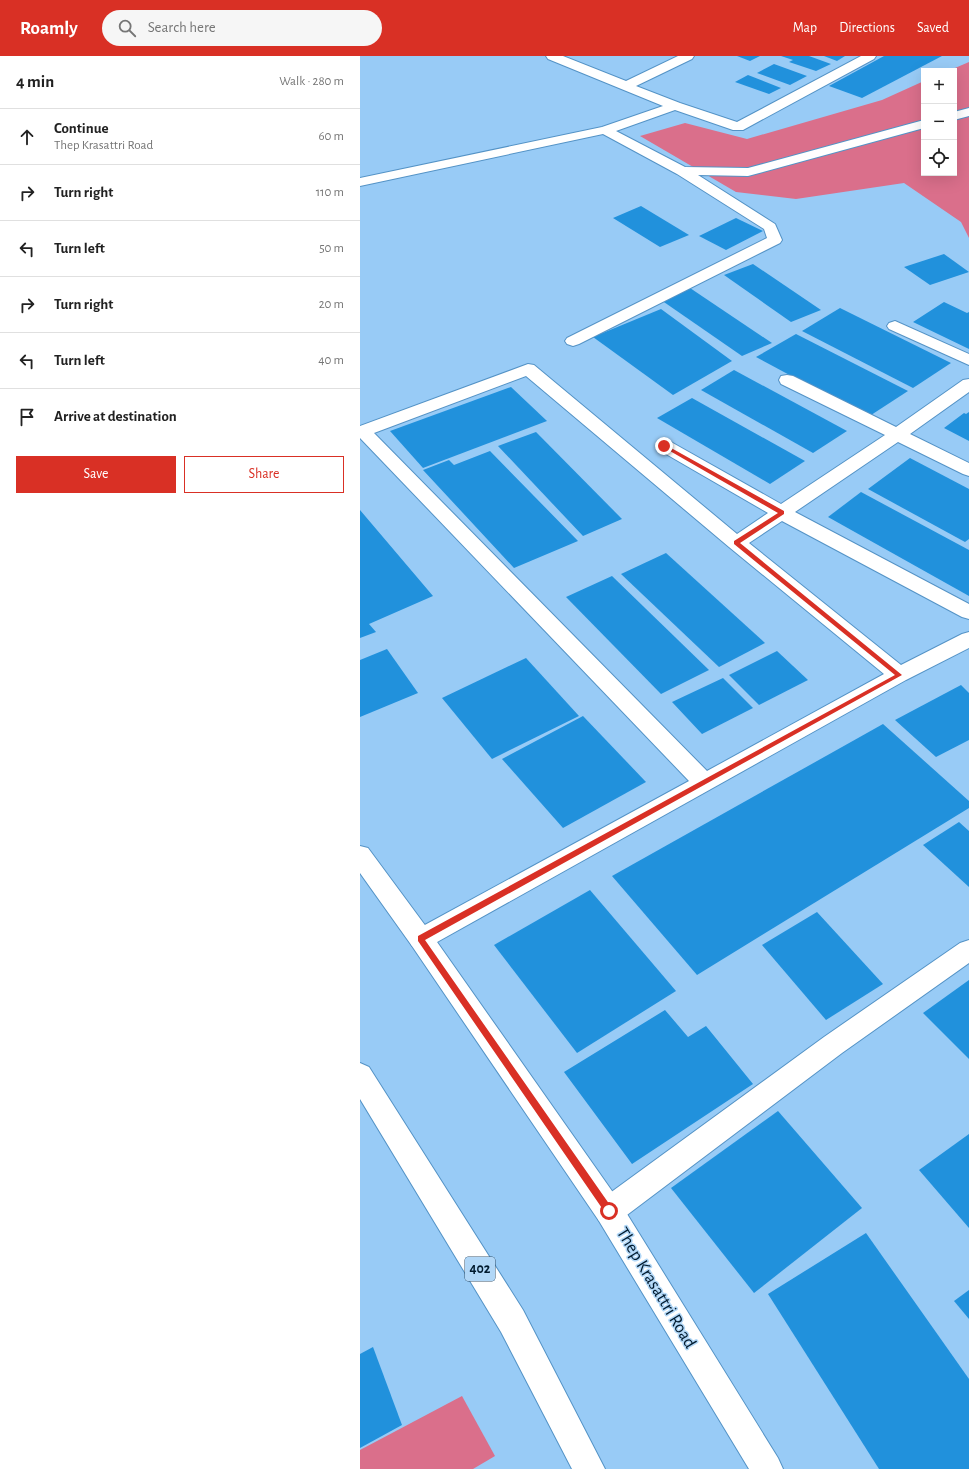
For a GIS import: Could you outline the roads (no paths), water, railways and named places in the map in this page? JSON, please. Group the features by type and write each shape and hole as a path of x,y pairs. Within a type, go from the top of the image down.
{"street":[{"path":"552,56 675,106 738,127 870,56"},
{"path":"626,86 688,56"},
{"path":"360,182 605,130 675,106"},
{"path":"957,115 969,112"},
{"path":"682,170 748,172 921,125"},
{"path":"573,341 775,240 770,228 682,170 605,130"},
{"path":"895,326 969,360"},
{"path":"704,782 362,432 528,369 736,543 899,675"},
{"path":"787,380 969,470"},
{"path":"736,543 898,434 969,384"},
{"path":"664,446 782,513 969,612"},
{"path":"421,939 899,675 969,640"},
{"name":"Thep Krasattri Road","path":"360,855 421,939 609,1211 767,1469"},
{"path":"609,1211 833,1045 969,950"},
{"name":"402","path":"360,1074 512,1321 589,1469"}]}
